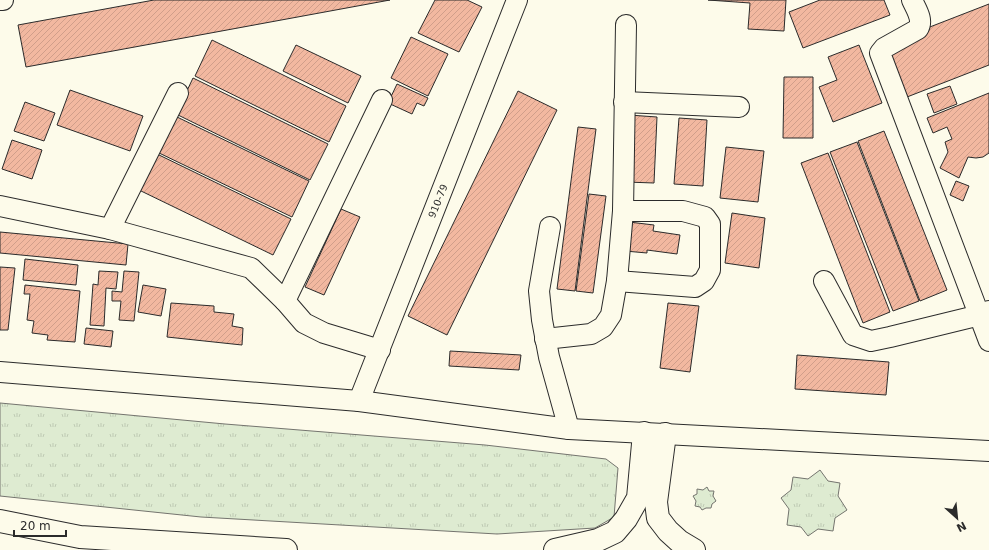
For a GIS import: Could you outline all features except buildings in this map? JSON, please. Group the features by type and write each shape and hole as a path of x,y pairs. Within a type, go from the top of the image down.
{"highway":[{"path":"555,550 598,540 615,532 626,519 638,498 654,433"},
{"path":"654,433 656,502 658,518 674,536 694,550"},
{"path":"0,521 80,537 286,550"}],"street":[{"name":"910-79","path":"359,401 517,0"},
{"path":"912,0 921,25 918,29 884,48 880,53 984,313 989,340"},
{"path":"545,339 591,334 603,327 611,315 617,281 623,211 626,25"},
{"path":"110,229 178,93"},
{"path":"285,301 382,100"},
{"path":"624,102 740,107"},
{"path":"0,206 110,229 251,268 285,301 304,323 324,333 380,350"},
{"path":"617,281 695,287 704,281 710,270 710,224 705,217 684,211 623,211"},
{"path":"550,227 538,291 545,339 568,429"},
{"path":"824,281 853,336 871,341 890,338 984,313"},
{"path":"0,372 359,401 568,429 989,451"}],"green space":[{"path":"0,403 225,424 485,445 606,459 618,468 614,517 595,528 497,534 201,517 0,496"},
{"path":"820,470 828,481 840,483 838,496 847,510 835,518 833,531 818,529 808,536 801,527 787,525 789,509 781,498 791,490 793,477 808,479"},
{"path":"707,487 709,491 714,491 713,496 716,501 712,504 711,508 702,510 700,507 695,506 696,501 693,496 697,494 697,489 703,490"}]}
